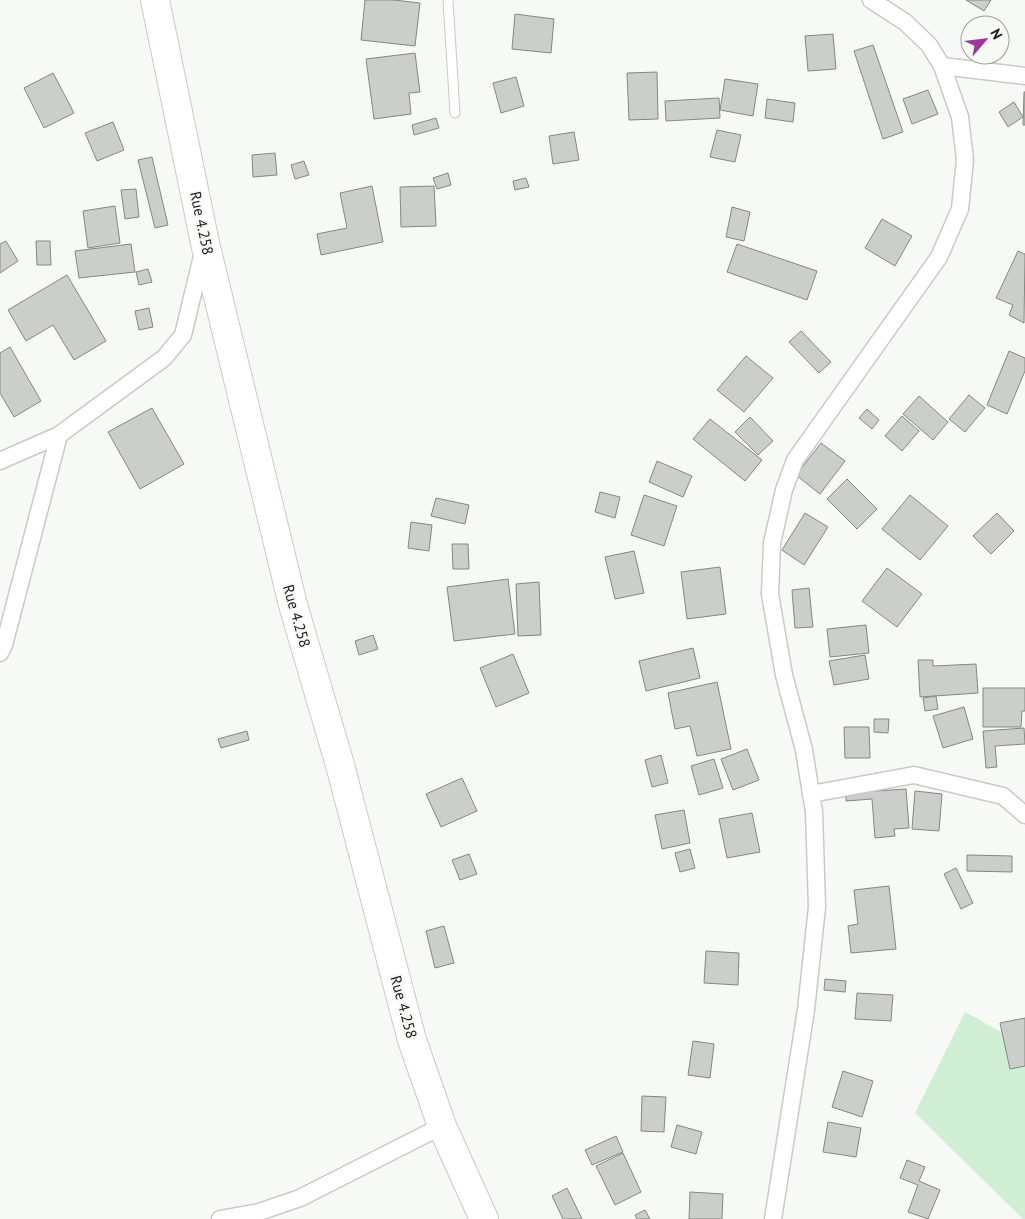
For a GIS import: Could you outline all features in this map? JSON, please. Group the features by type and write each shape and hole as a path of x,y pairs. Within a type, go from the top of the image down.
{"highway":[{"name":"Rue 4.258","path":"155,0 206,243 293,605 340,764 412,1040 442,1126 484,1219"}],"street":[{"path":"773,1219 806,1010 817,907 814,811 804,750 784,675 770,594 772,543 784,490 795,460 939,257 960,209 964,160 960,117 942,66 929,45 905,22 871,0"},
{"path":"942,66 1025,76"},
{"path":"0,461 59,435 164,358 183,335 206,243"},
{"path":"0,653 4,645 59,435"},
{"path":"811,794 914,775 1003,796 1025,815"},
{"path":"220,1219 259,1212 300,1198 442,1126"}],"lane":[{"path":"448,0 455,113"}],"green space":[{"path":"965,1012 1025,1045 1025,1219 915,1113"}],"building":[{"path":"365,0 394,0 420,3 415,46 361,40"},
{"path":"966,0 991,0 984,11"},
{"path":"515,14 554,19 551,53 512,49"},
{"path":"833,34 836,69 808,71 805,36"},
{"path":"873,45 903,132 883,139 854,51"},
{"path":"415,53 420,92 409,93 411,114 374,119 366,59"},
{"path":"657,72 658,119 629,120 627,73"},
{"path":"53,73 74,113 44,128 24,88"},
{"path":"516,77 524,106 501,113 493,83"},
{"path":"725,79 758,84 753,116 720,110"},
{"path":"928,90 938,114 912,124 903,99"},
{"path":"1024,92 1025,125 1023,125"},
{"path":"719,98 720,118 666,121 665,101"},
{"path":"767,99 795,103 793,122 765,118"},
{"path":"1014,102 1023,117 1008,127 999,112"},
{"path":"436,118 439,128 414,135 412,125"},
{"path":"113,122 124,150 97,161 85,133"},
{"path":"717,130 741,135 735,162 710,157"},
{"path":"574,132 579,160 553,164 549,136"},
{"path":"275,153 277,175 253,177 252,155"},
{"path":"152,157 168,225 155,228 138,160"},
{"path":"304,161 309,175 295,179 291,165"},
{"path":"448,173 451,185 437,189 433,178"},
{"path":"526,178 529,187 515,190 513,181"},
{"path":"372,186 383,242 321,255 317,234 347,228 340,193"},
{"path":"434,186 436,226 401,227 400,187"},
{"path":"136,189 139,217 125,219 121,190"},
{"path":"115,206 120,243 88,248 83,211"},
{"path":"732,207 750,212 744,241 726,237"},
{"path":"882,219 912,236 895,266 865,248"},
{"path":"6,241 18,261 0,273 0,244"},
{"path":"36,241 50,241 51,265 37,265"},
{"path":"131,244 135,272 79,278 75,251"},
{"path":"737,244 817,271 807,300 727,272"},
{"path":"1018,251 1025,254 1024,323 1009,315 1013,305 996,298"},
{"path":"148,269 152,282 139,285 136,272"},
{"path":"67,275 106,341 74,360 53,325 26,341 8,310"},
{"path":"149,308 153,327 139,330 135,311"},
{"path":"801,331 831,362 819,373 789,342"},
{"path":"10,347 41,401 14,417 0,393 0,353"},
{"path":"1009,351 1025,358 1025,371 1007,414 987,405"},
{"path":"746,356 773,378 744,412 717,390"},
{"path":"969,395 985,408 965,432 949,419"},
{"path":"919,396 948,422 933,440 903,414"},
{"path":"152,408 184,464 140,489 108,432"},
{"path":"867,409 879,420 872,429 859,418"},
{"path":"902,416 919,431 902,451 885,436"},
{"path":"750,417 773,441 758,455 735,432"},
{"path":"710,419 762,460 745,481 693,439"},
{"path":"821,443 845,461 820,494 796,475"},
{"path":"657,461 692,476 683,497 649,482"},
{"path":"847,479 877,509 857,529 827,499"},
{"path":"600,492 620,497 615,518 595,512"},
{"path":"644,495 677,506 664,546 631,535"},
{"path":"910,495 948,526 920,560 882,529"},
{"path":"436,498 469,505 465,524 431,516"},
{"path":"805,513 828,527 804,565 782,550"},
{"path":"997,513 1014,531 991,554 973,536"},
{"path":"411,522 432,525 429,551 408,548"},
{"path":"452,544 468,544 469,569 453,569"},
{"path":"634,551 644,593 615,599 605,557"},
{"path":"720,567 726,614 687,619 681,572"},
{"path":"887,568 922,594 897,627 862,601"},
{"path":"508,579 515,634 454,641 447,587"},
{"path":"539,582 541,635 518,636 516,584"},
{"path":"809,588 813,627 795,628 792,590"},
{"path":"866,625 869,653 830,657 827,629"},
{"path":"373,635 378,649 359,655 355,641"},
{"path":"693,648 700,678 646,691 639,661"},
{"path":"513,654 529,693 496,707 480,668"},
{"path":"865,655 869,679 834,685 829,661"},
{"path":"918,660 933,660 933,666 976,664 978,693 920,697"},
{"path":"717,682 731,749 697,756 690,726 675,729 668,693"},
{"path":"983,688 1025,688 1025,711 1022,711 1021,727 983,727"},
{"path":"936,696 938,709 925,711 923,698"},
{"path":"964,707 973,739 943,748 933,716"},
{"path":"874,719 889,719 888,733 874,732"},
{"path":"844,727 869,727 870,758 845,758"},
{"path":"1024,728 1025,744 995,746 997,767 986,768 983,731"},
{"path":"247,731 249,740 221,748 218,739"},
{"path":"747,749 759,780 733,790 721,759"},
{"path":"661,755 668,783 652,787 645,760"},
{"path":"714,759 723,788 699,795 691,766"},
{"path":"462,778 477,811 441,827 426,794"},
{"path":"906,789 909,828 894,829 895,836 875,838 872,799 846,801 846,793"},
{"path":"915,791 942,794 939,831 912,829"},
{"path":"684,810 690,843 662,849 655,815"},
{"path":"752,813 760,852 727,858 719,819"},
{"path":"690,849 695,868 680,872 675,853"},
{"path":"469,854 477,874 460,880 452,860"},
{"path":"967,855 1012,856 1012,872 967,871"},
{"path":"956,868 973,903 961,909 944,874"},
{"path":"889,886 896,949 851,953 848,926 858,924 854,890"},
{"path":"444,926 454,963 435,968 426,931"},
{"path":"706,951 739,953 738,985 704,983"},
{"path":"825,979 846,981 845,992 824,990"},
{"path":"857,993 893,995 891,1021 855,1019"},
{"path":"1025,1018 1025,1066 1010,1069 1000,1023"},
{"path":"693,1041 714,1044 710,1078 688,1075"},
{"path":"843,1071 873,1081 862,1117 832,1107"},
{"path":"642,1096 666,1097 664,1132 641,1131"},
{"path":"828,1122 861,1128 856,1157 823,1152"},
{"path":"677,1125 702,1132 696,1154 671,1147"},
{"path":"616,1136 623,1152 592,1165 585,1150"},
{"path":"623,1153 641,1192 615,1205 596,1166"},
{"path":"907,1160 925,1167 919,1181 940,1190 928,1219 908,1212 918,1185 900,1178"},
{"path":"567,1188 582,1219 563,1219 552,1196"},
{"path":"690,1192 723,1194 722,1219 689,1219"},
{"path":"645,1210 650,1219 637,1219 635,1215"}]}
